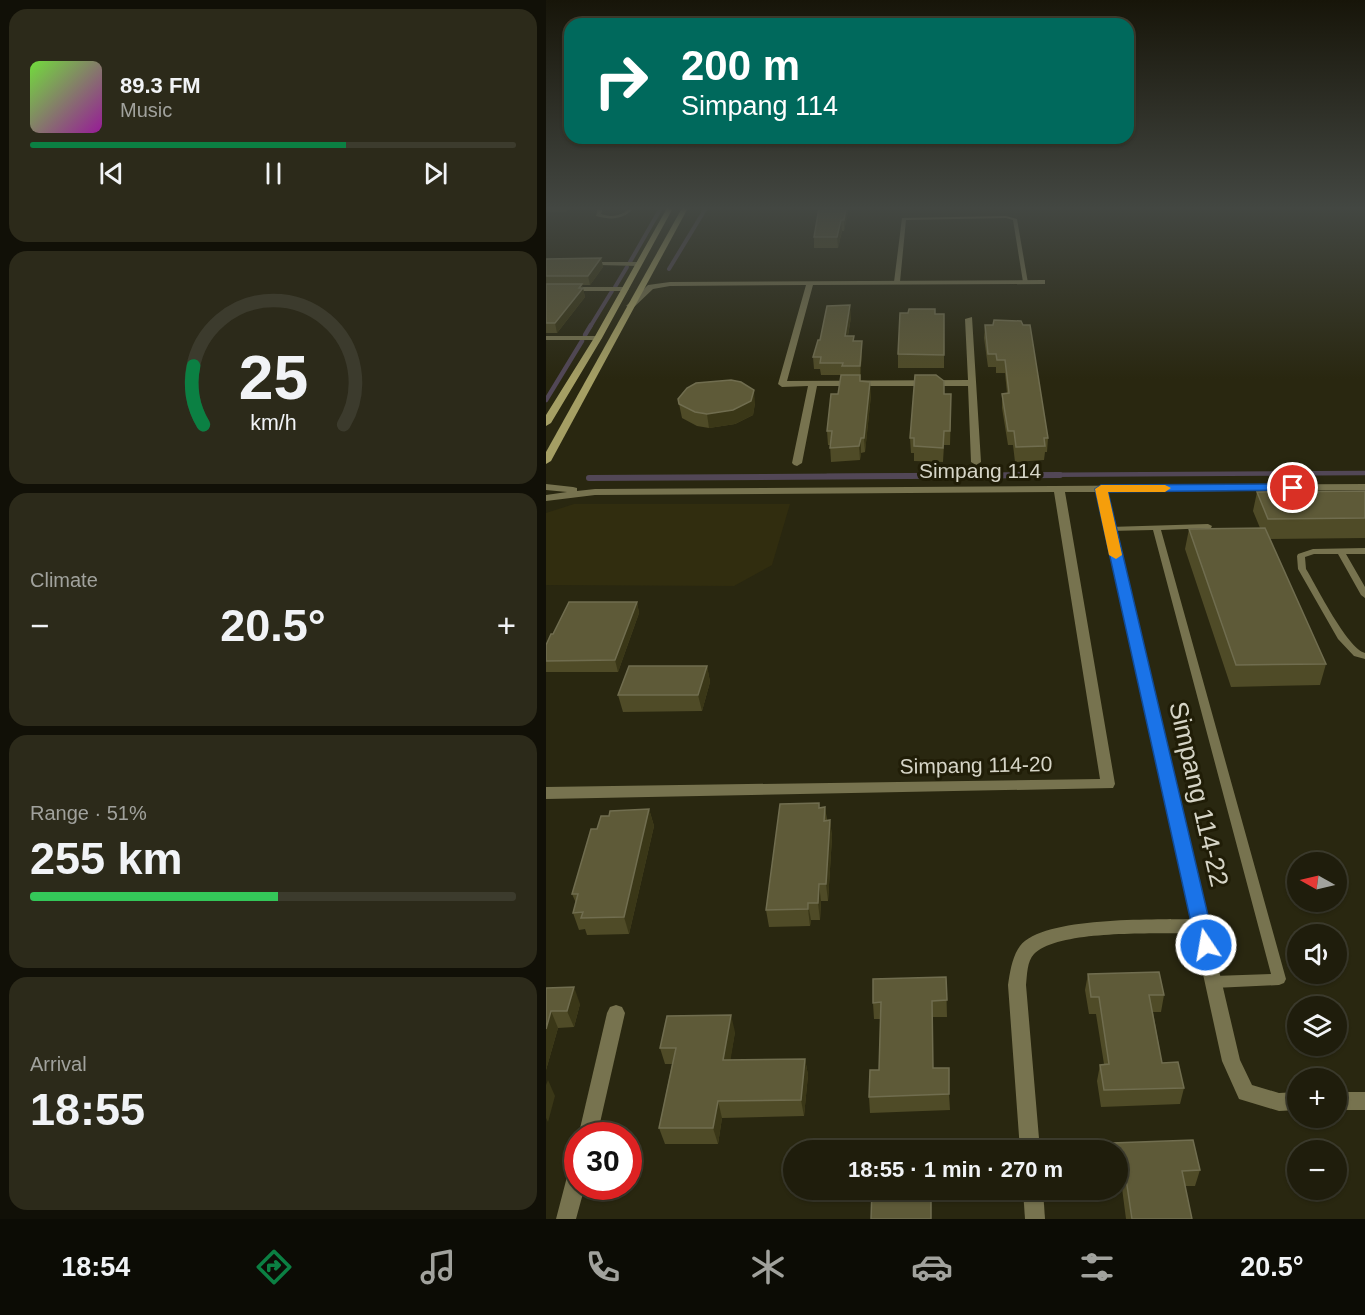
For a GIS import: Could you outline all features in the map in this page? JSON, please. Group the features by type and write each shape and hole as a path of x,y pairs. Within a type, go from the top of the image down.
{"main road":[{"path":"546,423 598,338 639,265"},
{"path":"546,461 652,267"}],"street":[{"path":"652,267 653,275 659,280 687,283 1042,282"},
{"path":"630,306 651,287 687,283"},
{"path":"810,283 782,384 971,383"},
{"path":"969,319 976,462"},
{"path":"546,338 598,338"},
{"path":"797,463 813,384"},
{"name":"Simpang 114","path":"546,487 595,492 1365,487"},
{"name":"Simpang 114-20","path":"546,793 1108,784 1059,489"},
{"name":"Simpang 114-22","path":"1101,489 1231,1061 1246,1092 1279,1102 1287,1102"},
{"name":"Simpang 114","path":"546,498 595,492"},
{"path":"1029,1140 1017,985 1021,963 1029,947 1050,936 1072,931 1202,926"},
{"path":"589,1122 616,1013"},
{"path":"1347,1101 1365,1101"},
{"path":"566,1219 571,1200"},
{"path":"1034,1200 1035,1219"}],"lane":[{"path":"897,282 899,265"},
{"path":"1023,265 1026,282"},
{"path":"546,290 626,289"},
{"path":"1109,529 1208,526"},
{"path":"1156,528 1279,979 1214,982"},
{"path":"1365,551 1313,552 1301,556 1302,569 1341,637 1356,654 1365,656"},
{"path":"1341,552 1365,595"}],"shaded area":[{"path":"574,504 790,504 772,565 734,586 546,585 546,513"}],"building":[{"path":"546,265 596,265 588,276 546,276"},
{"path":"546,284 582,284 579,288 583,288 555,323 546,323"},
{"path":"850,305 845,336 854,336 853,341 862,341 860,366 820,363 821,357 813,357 818,340 820,340 827,306"},
{"path":"909,309 935,309 935,314 944,314 944,355 898,354 900,313 908,313"},
{"path":"994,320 1021,321 1023,325 1030,325 1048,438 1044,438 1045,446 1016,447 1014,431 1008,431 1002,394 1009,393 1005,360 997,360 996,354 988,354 985,325 993,325"},
{"path":"841,375 860,375 860,381 870,382 864,438 861,438 859,446 830,448 832,431 827,431 831,394 838,394"},
{"path":"915,375 936,375 944,381 944,394 951,394 950,431 944,431 943,448 914,446 914,438 910,438"},
{"path":"731,380 741,382 754,390 751,401 733,410 707,414 695,412 679,404 678,399 687,388 696,383"},
{"path":"1365,491 1365,518 1268,519 1257,492"},
{"path":"1265,528 1326,664 1236,665 1189,529"},
{"path":"569,602 637,602 615,660 546,661 546,645"},
{"path":"629,666 707,666 698,695 618,695"},
{"path":"819,803 819,808 825,807 824,821 830,820 826,884 819,884 818,903 808,903 808,909 766,910 780,804"},
{"path":"649,809 624,917 581,918 583,912 573,913 578,894 572,894 591,829 597,829 601,816 609,816 610,811"},
{"path":"1159,972 1164,995 1149,995 1162,1063 1178,1062 1184,1088 1104,1090 1100,1065 1109,1064 1099,997 1091,997 1088,974"},
{"path":"946,977 947,1000 932,1001 933,1068 949,1068 949,1094 869,1097 870,1070 879,1070 881,1002 873,1003 873,979"},
{"path":"574,987 567,1011 551,1011 546,1029 546,988"},
{"path":"731,1015 723,1060 805,1059 801,1100 718,1101 713,1128 659,1128 676,1048 660,1048 667,1016"},
{"path":"1193,1140 1200,1170 1182,1171 1192,1219 1132,1219 1128,1192 1128,1142"},
{"path":"872,1200 931,1200 931,1219 871,1219"}],"waterway":[{"path":"669,269 671,265"},
{"path":"615,287 627,267"},
{"path":"590,327 612,291"},
{"path":"585,335 591,325"},
{"path":"546,400 582,341"},
{"path":"827,476 1365,473"},
{"path":"589,478 1060,475"}],"slow traffic":[{"path":"1116,555 1101,489 1165,488"}],"route":[{"path":"1206,945 1101,489 1293,488"}]}
